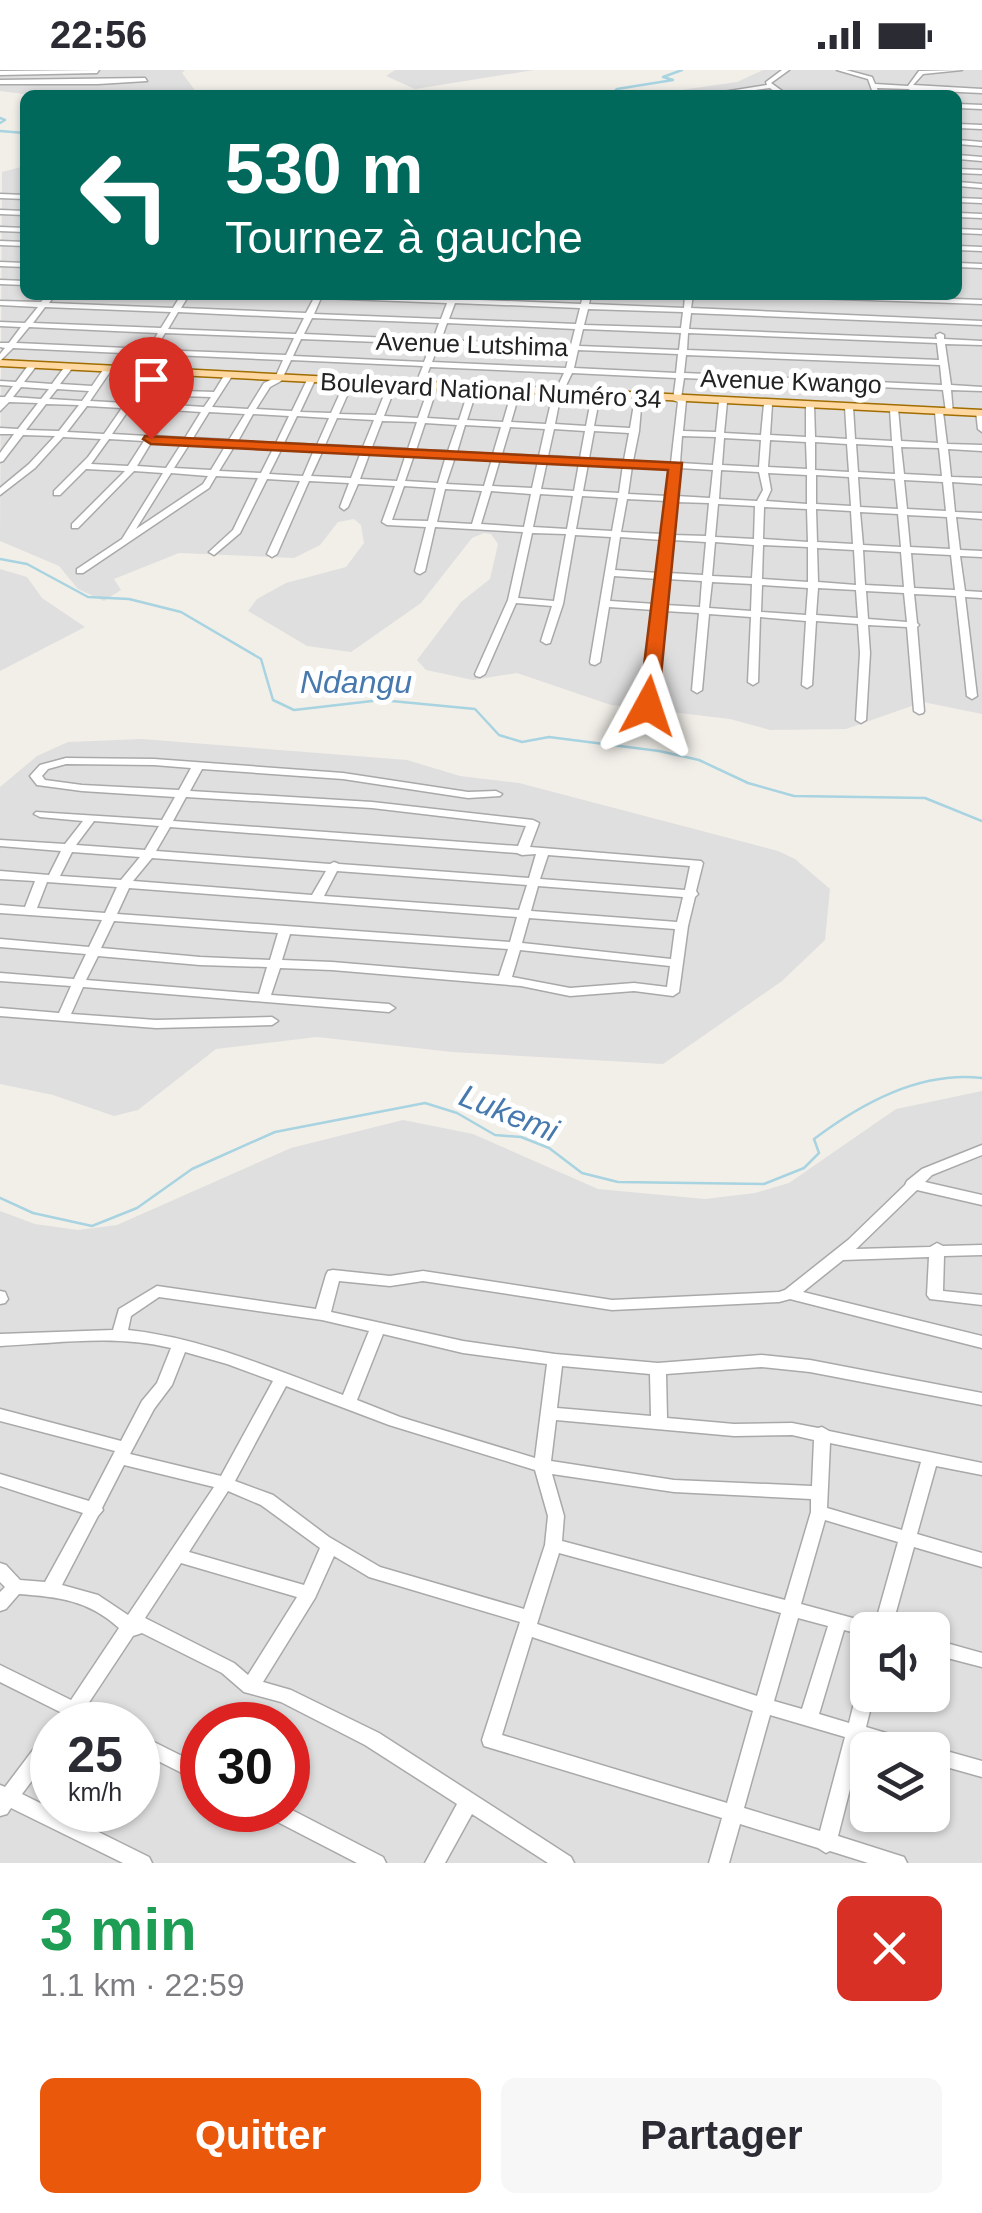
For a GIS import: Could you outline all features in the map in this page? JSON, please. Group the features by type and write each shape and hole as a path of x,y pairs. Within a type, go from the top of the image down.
{"main road":[{"name":"Boulevard National Numéro 34","path":"0,361 516,392 981,413"}],"street":[{"path":"0,73 97,70 96,90"},
{"path":"776,90 768,83 786,70"},
{"path":"840,70 870,78 875,90"},
{"path":"913,87 921,72 982,91"},
{"path":"913,87 953,75 976,83"},
{"path":"0,82 144,80"},
{"path":"743,90 771,86"},
{"path":"0,361 48,300"},
{"path":"57,493 84,466 126,406 144,372 148,352 181,300"},
{"path":"80,571 216,476 267,385 278,379 316,300"},
{"path":"419,386 451,300"},
{"path":"481,300 982,323"},
{"path":"480,674 513,600 550,427 570,371 586,300"},
{"path":"648,706 680,433 680,376 689,300"},
{"path":"934,300 947,387 942,446 963,594 972,696"},
{"path":"0,303 982,343"},
{"name":"Avenue Lutshima","path":"0,324 944,363"},
{"name":"Avenue Kwango","path":"0,345 982,389"},
{"path":"0,409 33,365"},
{"path":"0,459 69,368"},
{"path":"0,492 28,472 62,434 108,370"},
{"path":"75,526 112,494 190,374"},
{"path":"126,540 228,376"},
{"path":"214,552 236,531 311,380"},
{"path":"272,554 349,382"},
{"path":"0,383 94,389"},
{"path":"344,508 392,385"},
{"path":"434,387 387,522 982,554"},
{"path":"420,571 429,525 473,389"},
{"path":"179,392 217,395"},
{"path":"476,527 516,392"},
{"path":"546,641 558,604 596,396"},
{"path":"596,662 639,398"},
{"path":"4,399 635,431"},
{"path":"697,690 723,402"},
{"path":"753,682 762,543 760,505 767,490 763,470 768,404"},
{"path":"807,685 813,586 810,406"},
{"path":"849,407 866,670 860,720"},
{"path":"894,409 919,711"},
{"path":"981,413 982,428"},
{"path":"0,431 982,481"},
{"path":"680,433 982,448"},
{"path":"84,466 306,482 982,516"},
{"path":"613,573 982,595"},
{"path":"513,600 558,604"},
{"path":"607,604 914,625"},
{"path":"480,817 496,794 468,795 343,776 66,761 44,768 36,776 47,784 533,823 522,852"},
{"path":"63,1017 124,882 150,852 198,766"},
{"path":"0,942 504,982 570,992 634,986 673,992 682,926 697,863 40,814"},
{"path":"30,911 90,819"},
{"path":"0,843 692,894"},
{"path":"504,982 543,851"},
{"path":"317,897 334,866"},
{"path":"0,874 682,926"},
{"path":"0,908 678,962"},
{"path":"264,997 274,976 273,963 285,931"},
{"path":"0,978 264,997 291,1004 389,1008"},
{"path":"0,1012 156,1024 272,1020"},
{"path":"790,1294 840,1255 927,1172 982,1150"},
{"path":"912,1184 982,1200"},
{"path":"840,1255 937,1248 982,1250"},
{"path":"937,1248 935,1294 982,1300"},
{"path":"322,1315 333,1275 390,1280 423,1276 612,1305 790,1294 982,1342"},
{"path":"119,1335 124,1313 157,1291 322,1315 377,1330 554,1360 658,1369 777,1362 982,1399"},
{"path":"349,1402 377,1330"},
{"path":"0,1340 119,1335 180,1344 395,1421 542,1466 819,1502 905,1540 982,1560"},
{"path":"50,1590 148,1404 164,1385 180,1344"},
{"path":"554,1360 542,1466 556,1516 553,1545 491,1740 897,1863"},
{"path":"658,1369 659,1421"},
{"path":"81,1702 132,1629 224,1483 282,1379"},
{"path":"547,1413 734,1430 767,1428 822,1433 982,1468"},
{"path":"0,1415 268,1500 375,1572 808,1719 854,1732 860,1712"},
{"path":"719,1863 730,1813 794,1606 819,1502 822,1433"},
{"path":"887,1612 930,1458"},
{"path":"0,1480 95,1510"},
{"path":"250,1687 308,1593 330,1545"},
{"path":"553,1545 794,1606 850,1624"},
{"path":"177,1555 308,1593"},
{"path":"0,1570 14,1587 77,1593 106,1604 132,1629"},
{"path":"0,1604 14,1587"},
{"path":"808,1719 838,1621"},
{"path":"132,1629 143,1624 228,1668 250,1687 284,1696 372,1739 469,1802 506,1821 559,1862"},
{"path":"950,1651 982,1660"},
{"path":"0,1673 46,1702"},
{"path":"826,1844 850,1748"},
{"path":"950,1759 982,1769"},
{"path":"30,1766 3,1799 142,1863"},
{"path":"435,1863 469,1802"},
{"path":"310,1829 376,1863"}],"shaded area":[{"path":"0,70 185,70 182,73 195,90 20,90 20,94 0,91"},
{"path":"395,70 534,70 415,89 386,76"},
{"path":"763,70 982,70 982,714 923,702 846,729 770,730 730,719 611,705 517,673 473,680 426,670 417,660 461,602 490,579 498,544 491,534 472,538 421,603 351,652 307,646 248,611 257,599 286,583 346,567 364,543 361,525 354,519 338,522 320,545 294,558 179,553 114,579 121,590 104,601 78,589 59,566 0,541 2,172 20,167 20,300 962,300 962,90 681,90 737,82"},
{"path":"0,569 27,577 42,598 85,627 0,671"},
{"path":"142,739 407,760 460,776 519,783 778,851 795,859 830,889 825,940 782,981 663,1064 452,1052 317,1037 216,1049 138,1110 114,1116 53,1095 0,1084 0,787 37,756 68,742"},
{"path":"982,1091 982,1863 0,1863 0,1211 35,1224 78,1230 117,1225 291,1148 403,1120 473,1134 598,1189 705,1199 755,1193 789,1183 896,1109"}],"waterway":[{"path":"616,90 673,80 663,77 682,70"},
{"path":"0,118 5,120 0,123"},
{"path":"0,131 20,133"},
{"name":"Ndangu","path":"0,559 27,564 88,597 129,599 181,612 261,659 273,700 294,710 381,700 475,709 499,735 522,742 549,737 659,751 699,760 748,783 794,796 925,798 982,821"},
{"name":"Lukemi","path":"0,1198 33,1213 92,1226 137,1208 192,1169 275,1132 425,1103 457,1113 495,1135 521,1137 549,1148 582,1173 618,1182 764,1184 804,1168 819,1153 814,1139 872,1102 936,1080 982,1078"}],"route":[{"path":"151,439 676,466 648,706"}]}
